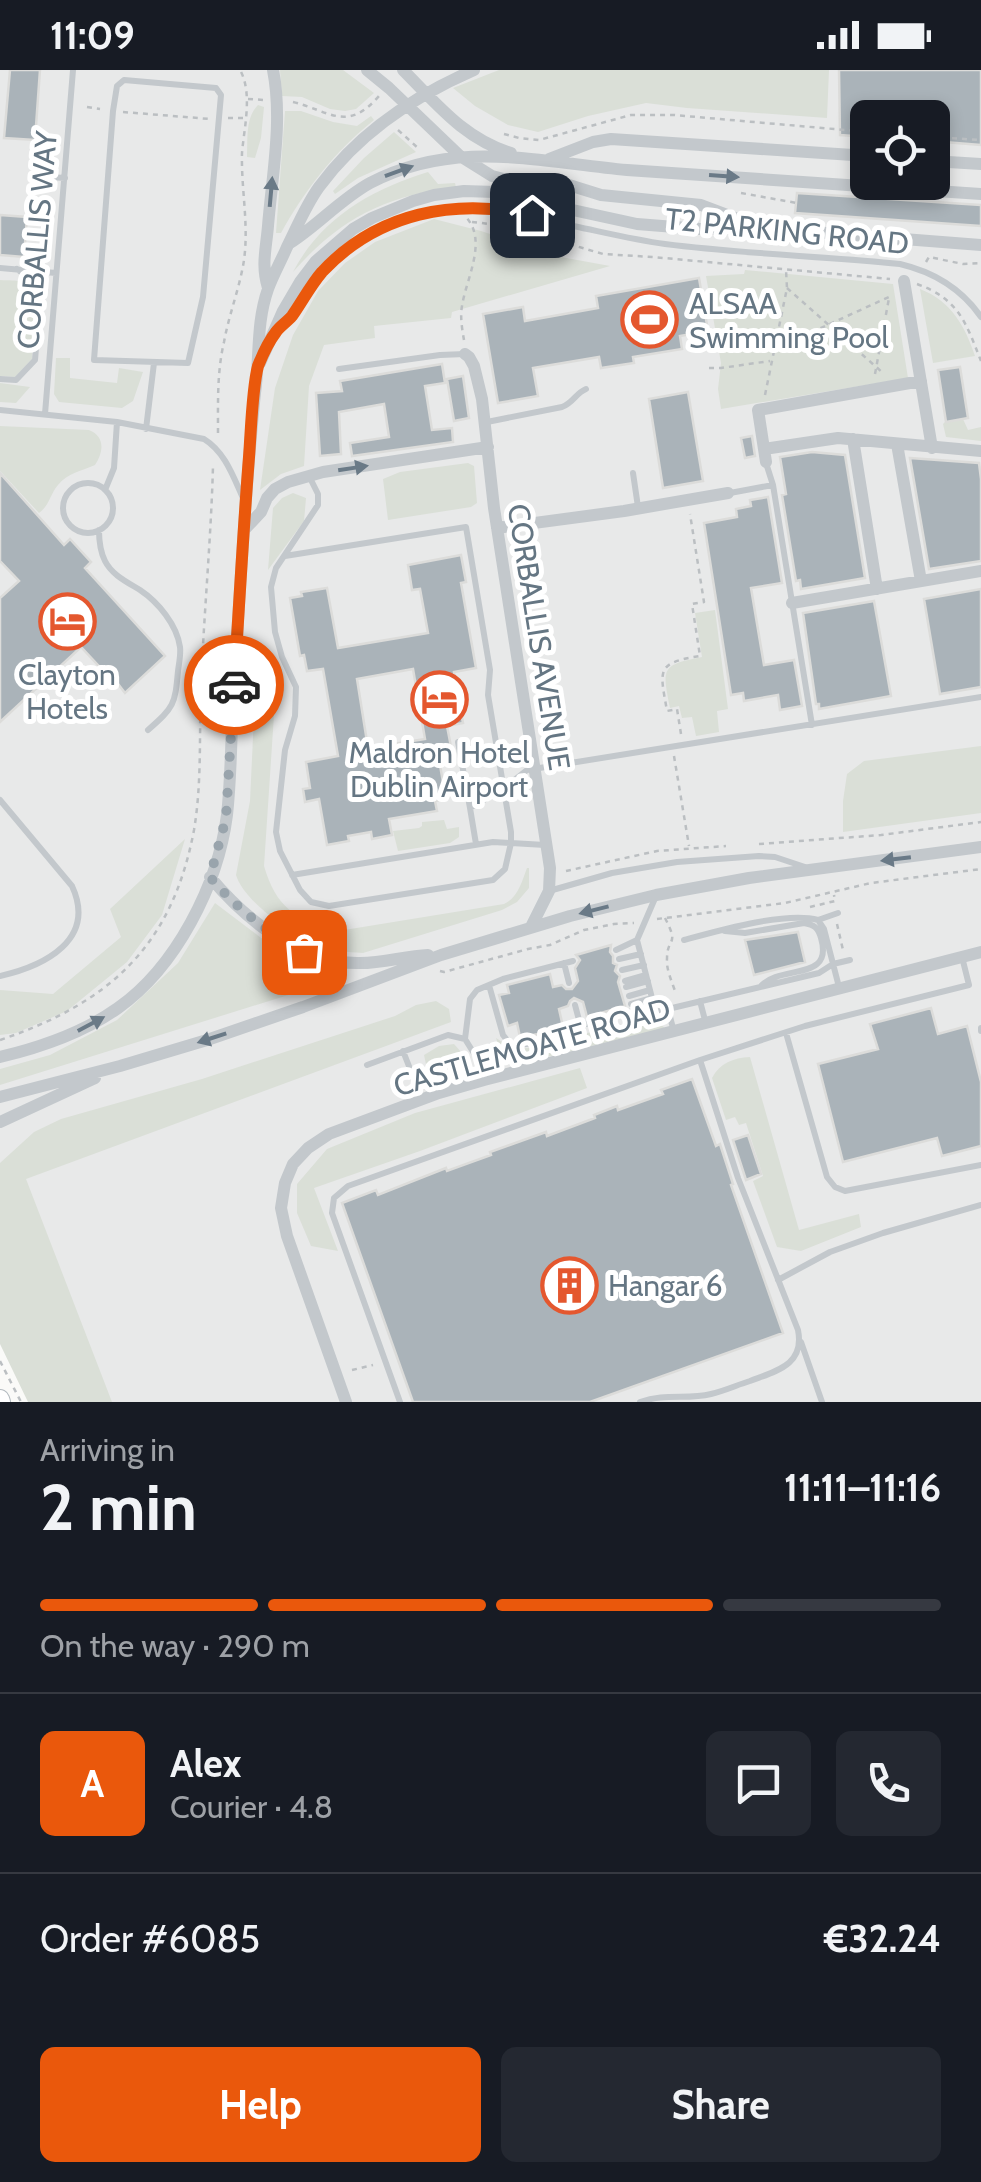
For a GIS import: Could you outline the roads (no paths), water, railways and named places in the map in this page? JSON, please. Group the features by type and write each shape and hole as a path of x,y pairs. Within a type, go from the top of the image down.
{"street":[{"path":"268,288 262,268 277,100 273,70"},
{"name":"T2 PARKING ROAD","path":"367,70 460,156 492,176"},
{"path":"403,70 468,132 501,150 523,156 627,170 981,194"},
{"path":"0,1057 50,1044 117,1009 167,960 205,894 226,818 245,502 258,366 257,334 268,288 317,190 334,170 378,126 426,94 474,70"},
{"path":"546,160 611,139 850,155"},
{"path":"289,243 366,186 403,169 460,156 523,156"},
{"path":"950,161 981,164"},
{"path":"492,176 514,182 569,185 602,195 701,206 761,228"},
{"path":"275,333 300,282 316,261 353,229 434,195 464,191 530,193 568,209 637,224 761,228 981,246"},
{"path":"908,284 932,448"},
{"name":"T2 PARKING ROAD","path":"258,366 275,333"},
{"name":"CORBALLIS AVENUE","path":"465,350 474,366 486,422 497,528 550,868 549,890"},
{"path":"921,382 758,410 765,455 838,438 981,451"},
{"path":"853,439 877,589"},
{"path":"897,444 921,581"},
{"path":"245,529 275,489 288,482 324,472 488,448"},
{"path":"497,528 728,493"},
{"path":"792,604 981,571"},
{"path":"0,1097 120,1066 256,1024 441,954 531,926 656,895 981,848"},
{"path":"210,877 234,903 274,934 315,956 334,962 364,963 441,954"},
{"path":"531,926 549,890"},
{"name":"CASTLEMOATE ROAD","path":"346,1402 287,1236 281,1208 293,1164 308,1148 329,1134 439,1092 981,952"},
{"path":"0,1122 120,1066"}],"lane":[{"name":"CORBALLIS WAY","path":"44,414 73,70"},
{"path":"124,80 216,88 221,95 203,297 188,363 154,364 94,360 113,110 116,86 124,80"},
{"name":"T2 PARKING ROAD","path":"492,176 510,192 573,224"},
{"path":"50,177 64,178"},
{"name":"T2 PARKING ROAD","path":"275,333 321,273 373,233 440,209 488,207 641,240 912,267 954,288 981,316"},
{"path":"0,268 56,273"},
{"path":"0,379 16,380 35,360 41,288 17,269"},
{"path":"338,369 465,350"},
{"path":"146,429 154,364"},
{"path":"486,422 562,407 586,390"},
{"path":"0,410 117,422 204,439 215,446 245,502"},
{"path":"105,490 114,468 117,422"},
{"path":"765,455 812,725"},
{"path":"632,473 638,508"},
{"path":"285,556 466,528 511,832 504,869 494,880 329,906 311,902 300,890 280,851 276,832 296,687 274,632 271,587 276,568 318,505 318,494 309,478"},
{"path":"90,483 110,496 110,519 99,530 83,532 65,517 64,500 82,484 90,483"},
{"path":"728,493 773,485"},
{"path":"99,530 108,566 164,614 180,648 175,700 170,711 148,730"},
{"path":"470,808 527,770 981,697"},
{"path":"458,742 476,844"},
{"path":"628,755 630,769"},
{"path":"0,800 72,886 79,901 78,923 68,943 47,960 0,976"},
{"path":"292,875 476,844 546,845"},
{"path":"549,890 627,870 728,858 775,857 811,870"},
{"path":"641,954 618,954 637,940 656,895"},
{"path":"818,920 835,910"},
{"path":"684,940 806,916 818,920 824,929 840,989"},
{"path":"719,931 745,933 804,923 816,927 824,952 820,962 812,968 768,979 761,986"},
{"path":"637,940 656,1012 819,972 850,960"},
{"path":"400,1402 332,1213 334,1198 348,1186 786,1032 969,985 962,957"},
{"path":"484,1080 480,1063 465,1038 470,999 477,990 503,979 571,964 572,980"},
{"path":"622,970 644,965"},
{"path":"625,984 647,978"},
{"path":"490,985 503,1035 510,1044 523,1045 574,1031 580,1025 581,1013 586,1024 632,1011 651,994"},
{"path":"630,1000 651,994"},
{"path":"700,1001 706,1024"},
{"path":"668,1008 674,1032"},
{"path":"786,1032 827,1177 835,1187 845,1190 981,1165"},
{"path":"368,1065 448,1035 465,1038"},
{"path":"404,1051 416,1084"},
{"path":"700,1060 738,1178 822,1402"},
{"path":"778,1280 830,1252 981,1205"},
{"path":"640,1402 661,1396 712,1394 774,1372 791,1361 800,1341"}],"place":[{"name":"ALSAA Swimming Pool","path":"650,320"},
{"name":"Clayton Hotels","path":"67,622"},
{"name":"Maldron Hotel Dublin Airport","path":"439,700"},
{"name":"Hangar 6","path":"569,1285"}]}
